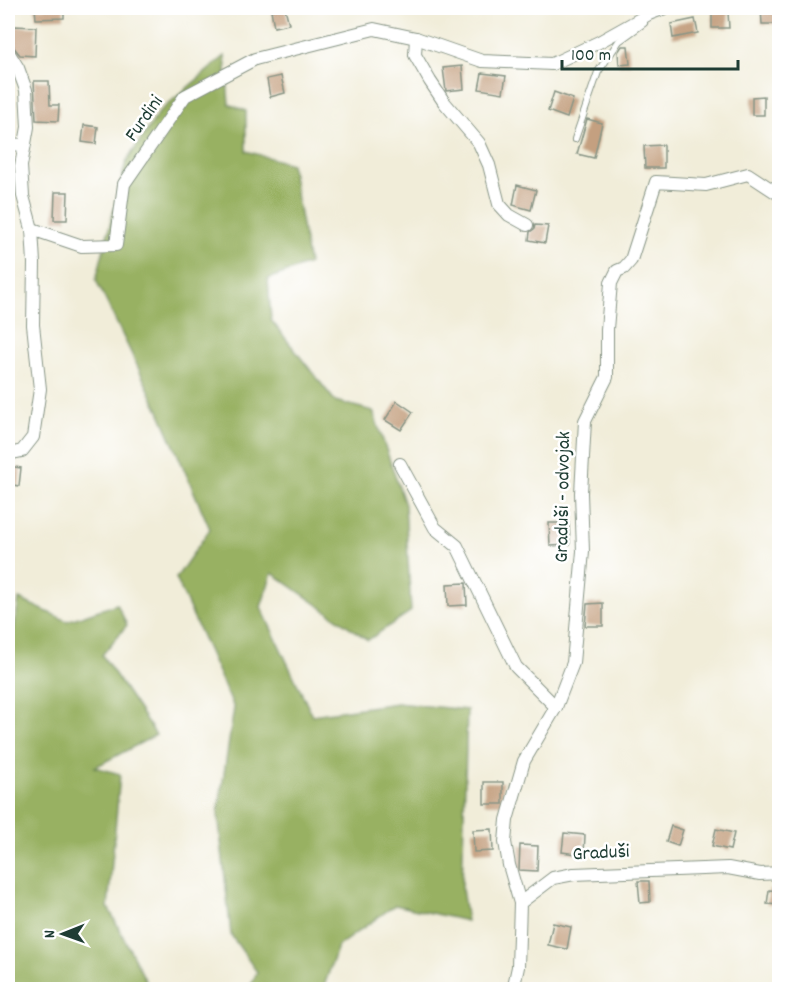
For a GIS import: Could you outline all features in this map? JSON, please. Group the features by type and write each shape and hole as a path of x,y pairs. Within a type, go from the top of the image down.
{"street":[{"name":"Furdini","path":"32,229 82,246 116,245 124,184 185,96 255,59 374,29 416,38 482,61 552,64 665,8"},
{"path":"416,38 416,55 430,81 444,102 479,143 489,165 499,204 509,215 527,225"},
{"path":"8,52 18,68 26,90 28,127 21,166 23,196 32,229 33,325 40,388 33,436 22,451 8,454"},
{"path":"8,144 24,146"},
{"name":"Graduši - odvojak","path":"520,903 505,842 507,819 524,761 556,707 573,663 583,551 581,493 585,421 607,377 607,329 611,283 617,271 624,268 631,260 656,182 706,185 748,174 780,195"},
{"path":"400,464 435,528 456,546 516,667 556,707"},
{"name":"Graduši","path":"520,903 553,878 574,874 728,868 760,874 780,873"},
{"path":"513,990 518,967 520,903"}],"lane":[{"path":"575,139 598,72 619,41 650,18 649,14"}],"green space":[{"path":"225,56 229,104 246,111 246,151 291,164 309,264 268,279 271,320 335,401 373,411 405,505 411,611 368,640 272,573 261,607 312,715 397,703 467,710 462,889 467,921 395,905 338,946 323,989 249,989 257,972 231,935 218,813 234,708 176,578 210,529 159,411 96,280 126,162 160,111"},
{"path":"19,599 67,621 117,604 127,625 102,655 156,735 95,767 120,774 108,907 150,989 8,989 8,641 14,630"}],"building":[{"path":"35,8 64,8 64,18 36,19"},
{"path":"285,8 289,24 274,27 271,10"},
{"path":"761,8 776,8 776,24 762,24"},
{"path":"712,12 728,12 729,28 712,28"},
{"path":"695,19 698,33 673,38 671,24"},
{"path":"13,26 36,27 35,56 20,55 12,45"},
{"path":"622,46 628,46 630,64 619,65 618,52"},
{"path":"462,66 464,89 446,91 443,68"},
{"path":"482,73 506,76 503,93 479,89"},
{"path":"281,76 285,93 270,97 267,79"},
{"path":"34,81 49,81 50,105 59,105 58,121 36,120"},
{"path":"554,92 573,99 567,118 548,111"},
{"path":"764,96 764,115 752,115 752,97"},
{"path":"587,119 602,123 594,158 577,154"},
{"path":"84,125 98,127 96,144 82,142"},
{"path":"664,145 664,168 645,168 644,146"},
{"path":"517,185 536,190 531,210 513,205"},
{"path":"55,192 68,192 67,220 54,220"},
{"path":"535,225 548,226 545,243 529,240 530,232"},
{"path":"397,401 413,412 401,430 385,420"},
{"path":"8,466 21,468 19,486 8,484"},
{"path":"549,523 569,523 570,545 550,546"},
{"path":"466,583 467,605 448,606 447,584"},
{"path":"603,603 603,626 585,626 587,604"},
{"path":"484,782 503,782 503,804 484,804"},
{"path":"671,826 683,830 678,846 666,842"},
{"path":"492,829 493,851 474,852 473,830"},
{"path":"716,829 734,833 730,850 712,846"},
{"path":"564,833 585,835 584,855 562,852"},
{"path":"520,845 538,846 537,871 519,870"},
{"path":"638,881 649,881 650,902 640,903"},
{"path":"769,890 780,891 780,905 767,904"},
{"path":"553,923 571,927 567,949 548,945"}]}
